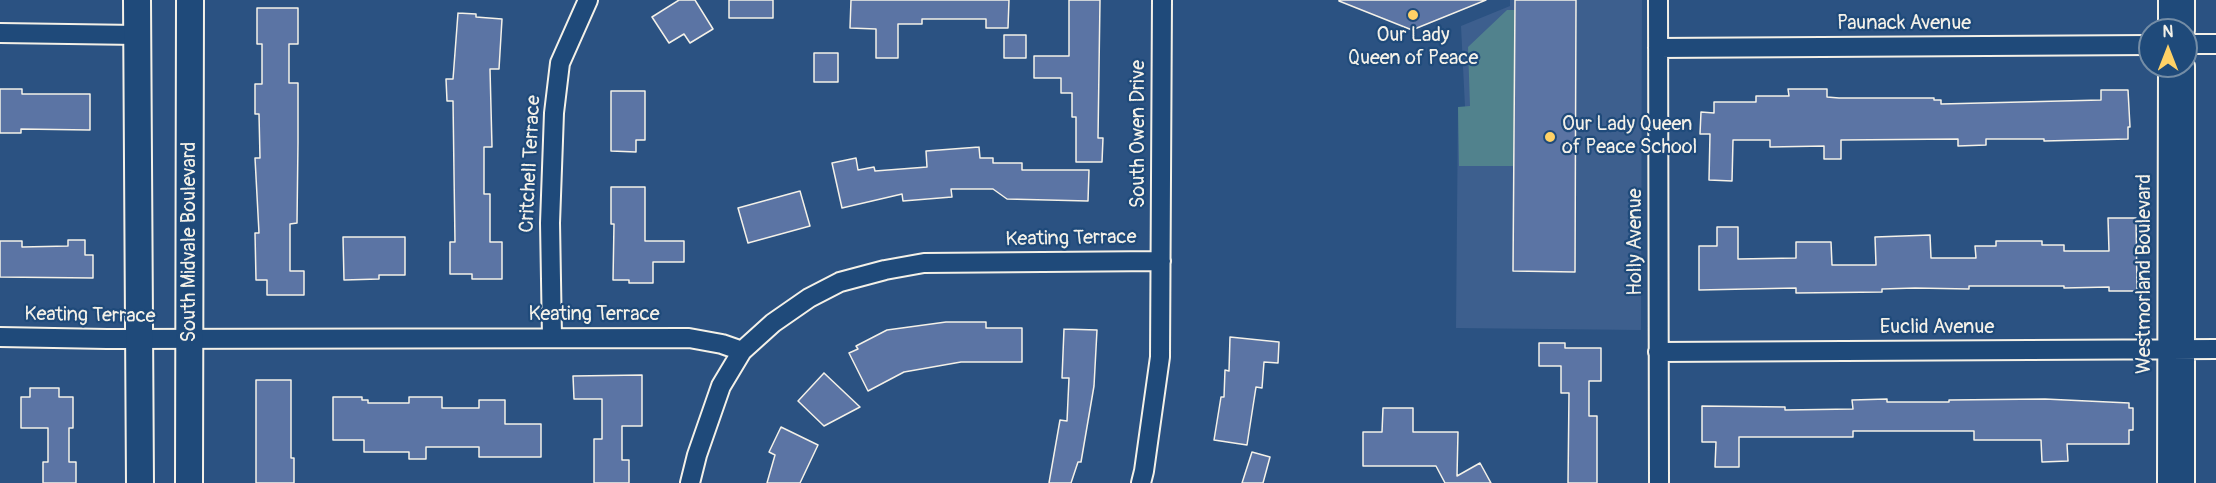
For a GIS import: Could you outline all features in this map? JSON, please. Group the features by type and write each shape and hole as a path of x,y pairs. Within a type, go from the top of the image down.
{"main road":[{"path":"137,0 140,483"},
{"name":"South Midvale Boulevard","path":"189,483 190,0"}],"street":[{"name":"Critchell Terrace","path":"552,337 550,223 554,113 560,63 588,0"},
{"name":"South Owen Drive","path":"1141,483 1160,357 1162,0"},
{"name":"Holly Avenue","path":"1659,0 1659,483"},
{"path":"2168,0 2168,18"},
{"path":"2185,0 2185,18"},
{"path":"0,33 137,35"},
{"path":"2198,44 2216,44"},
{"name":"Paunack Avenue","path":"1659,48 2138,45"},
{"name":"Westmorland Boulevard","path":"2168,78 2176,349 2185,483"},
{"name":"Westmorland Boulevard","path":"2167,483 2176,349 2185,78"},
{"name":"Keating Terrace","path":"0,337 689,338 722,344 742,351 773,323 809,297 840,282 885,270 924,264 1161,261"},
{"name":"Euclid Avenue","path":"1659,352 2216,349"},
{"path":"690,483 697,455 721,386 742,351"}],"shaded area":[{"name":"Our Lady Queen of Peace School","path":"1510,0 1642,0 1641,330 1456,328 1458,107 1465,107 1461,26 1510,6"}],"green space":[{"path":"1507,10 1515,10 1514,166 1459,166 1458,107 1470,106 1468,47"}],"building":[{"path":"679,0 695,0 713,29 690,43 684,34 669,43 652,17"},
{"path":"729,0 773,0 773,18 729,18"},
{"path":"851,0 1009,0 1008,28 986,28 986,19 922,19 922,24 898,24 898,58 876,58 876,29 850,28"},
{"path":"1069,0 1100,0 1098,138 1103,138 1102,162 1076,162 1076,117 1072,117 1072,93 1061,93 1061,78 1034,78 1034,56 1069,56"},
{"name":"Our Lady Queen of Peace","path":"1339,0 1486,0 1412,30 1339,1"},
{"path":"1515,0 1576,0 1575,272 1513,271"},
{"path":"257,8 298,8 298,44 289,44 289,83 298,83 297,223 290,224 290,271 304,271 304,295 267,295 267,280 256,280 255,233 259,233 255,158 260,158 259,114 255,114 255,84 262,84 262,44 257,44"},
{"path":"458,13 502,19 499,69 490,69 492,147 484,147 484,194 490,194 490,242 502,242 502,279 472,279 472,274 450,274 450,242 455,242 453,101 447,101 446,79 453,79"},
{"path":"1004,35 1026,35 1026,58 1004,58"},
{"path":"814,53 838,53 838,82 814,82"},
{"path":"0,89 22,89 22,94 90,94 90,130 21,129 21,133 0,133"},
{"path":"1788,89 1827,89 1827,97 1839,98 1934,98 1934,100 1941,100 1941,104 2101,100 2101,90 2128,90 2130,127 2128,127 2128,139 2044,141 2044,139 1986,139 1986,145 1958,146 1958,139 1841,140 1841,159 1824,159 1824,146 1770,147 1770,140 1733,140 1732,181 1709,180 1710,134 1700,134 1701,112 1714,113 1714,102 1756,102 1756,96 1789,96"},
{"path":"611,91 645,91 645,140 636,140 636,152 611,151"},
{"path":"979,147 980,158 993,158 993,163 1022,163 1022,170 1089,170 1088,201 1007,199 993,189 951,189 952,197 903,201 902,194 842,208 832,163 856,158 858,170 874,167 875,171 927,167 926,151"},
{"path":"611,187 645,187 645,241 684,241 684,262 653,262 653,283 613,280 614,224 611,224"},
{"path":"800,191 810,226 748,243 738,208"},
{"path":"2108,218 2136,218 2137,291 2109,291 2109,287 2064,288 2064,286 1969,286 1969,289 1915,288 1882,289 1882,292 1796,293 1796,288 1699,290 1699,246 1717,246 1717,227 1738,227 1738,259 1796,258 1796,242 1831,242 1832,265 1876,265 1875,237 1930,235 1931,258 1976,258 1975,246 1996,246 1996,241 2042,241 2042,245 2064,245 2064,251 2109,251"},
{"path":"343,237 405,237 405,275 379,275 379,279 344,280"},
{"path":"68,240 85,240 85,255 93,255 93,278 0,277 0,241 22,241 22,247 68,246"},
{"path":"946,322 986,322 986,328 1022,328 1022,362 961,362 904,372 868,391 849,353 858,349 856,346 887,330"},
{"path":"1064,329 1097,330 1094,386 1081,462 1078,462 1071,483 1049,483 1060,420 1067,421 1069,378 1062,378"},
{"path":"1230,337 1279,342 1278,363 1264,362 1262,388 1256,387 1247,445 1214,440 1221,397 1224,397 1225,370 1229,371"},
{"path":"1539,343 1565,343 1565,348 1601,348 1601,381 1589,381 1589,416 1597,416 1597,483 1568,483 1569,393 1561,393 1561,366 1539,366"},
{"path":"824,373 860,407 824,426 798,401"},
{"path":"642,375 642,426 622,426 622,460 629,460 629,483 594,483 594,439 602,439 602,399 574,399 573,376"},
{"path":"256,380 291,380 291,458 294,458 294,483 256,483"},
{"path":"30,388 59,388 59,397 73,397 73,428 69,428 69,462 76,462 76,483 43,483 43,462 48,462 48,428 21,428 21,397 30,397"},
{"path":"333,397 362,397 362,400 368,400 368,403 409,403 409,397 442,397 442,408 479,408 479,400 505,400 505,424 541,424 541,457 479,457 479,447 426,447 426,459 409,459 409,452 364,452 364,440 333,440"},
{"path":"1887,399 1887,402 2045,399 2129,403 2129,408 2133,408 2133,430 2129,430 2129,444 2067,444 2068,461 2042,462 2041,440 1974,440 1974,431 1853,431 1853,437 1739,437 1739,467 1715,467 1716,442 1702,442 1702,406 1785,407 1785,410 1853,409 1852,400"},
{"path":"1383,408 1413,408 1413,432 1458,432 1457,476 1480,463 1491,483 1445,483 1436,466 1363,466 1363,432 1382,432"},
{"path":"781,427 818,445 800,483 767,483 775,455 769,452"},
{"path":"1252,452 1270,457 1263,483 1242,483"}],"place":[{"name":"Our Lady Queen of Peace","path":"1413,15"},
{"name":"Our Lady Queen of Peace School","path":"1550,137"}]}
